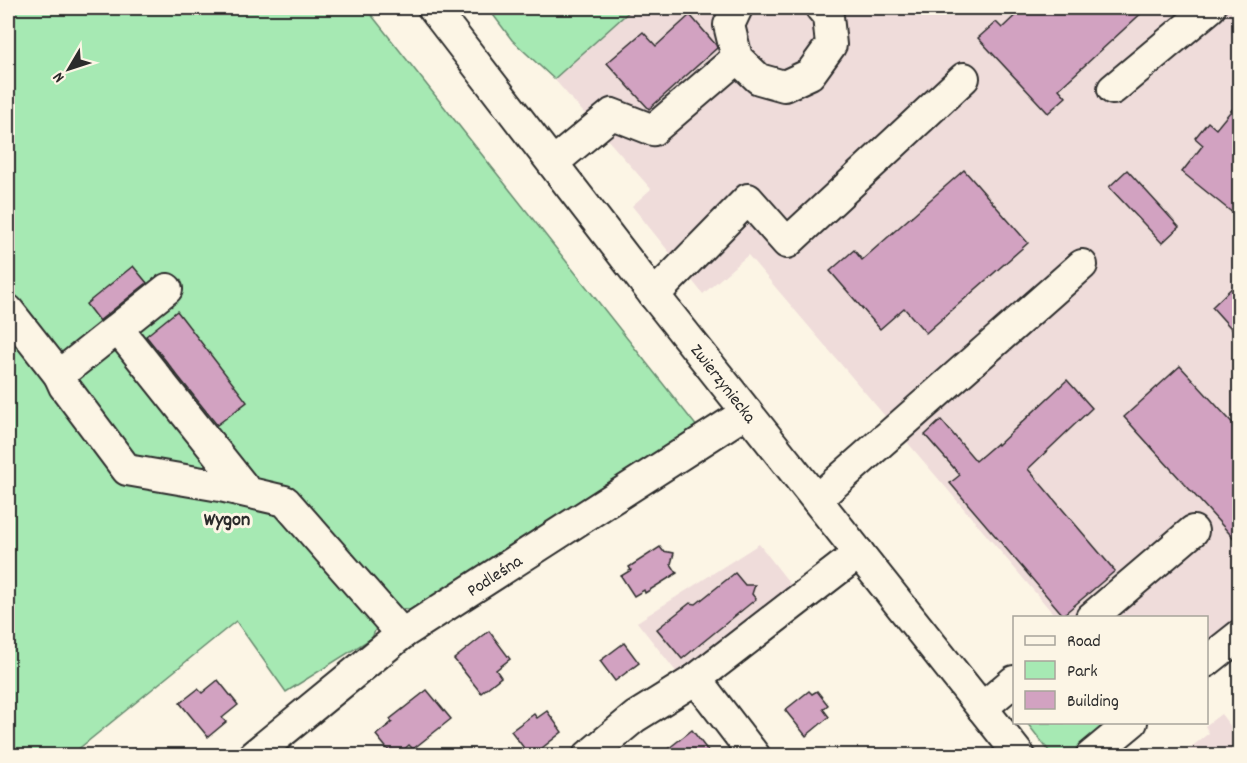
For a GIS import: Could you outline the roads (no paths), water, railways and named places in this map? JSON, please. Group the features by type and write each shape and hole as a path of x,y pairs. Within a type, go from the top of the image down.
{"street":[{"name":"Zwierzyniecka","path":"433,8 654,295 1020,756"},
{"path":"736,8 729,25 736,58 759,80 784,86 810,74 831,45 828,16 821,8"},
{"path":"1113,89 1210,8"},
{"path":"553,163 612,114 653,130 736,58"},
{"path":"654,295 748,199 787,243 964,78"},
{"path":"817,499 1082,265"},
{"path":"59,375 167,289"},
{"path":"8,310 59,375 64,386 127,470 247,491 285,501 402,634"},
{"path":"118,329 247,491"},
{"name":"Podleśna","path":"253,756 402,634 747,412"},
{"path":"1092,616 1193,531"},
{"path":"588,756 636,717 696,679 859,553"},
{"path":"1208,660 1239,635"},
{"path":"696,679 754,756"},
{"path":"982,708 1013,682"},
{"path":"1091,756 1131,724"}],"district":[{"name":"Wygon","path":"227,518"}]}
